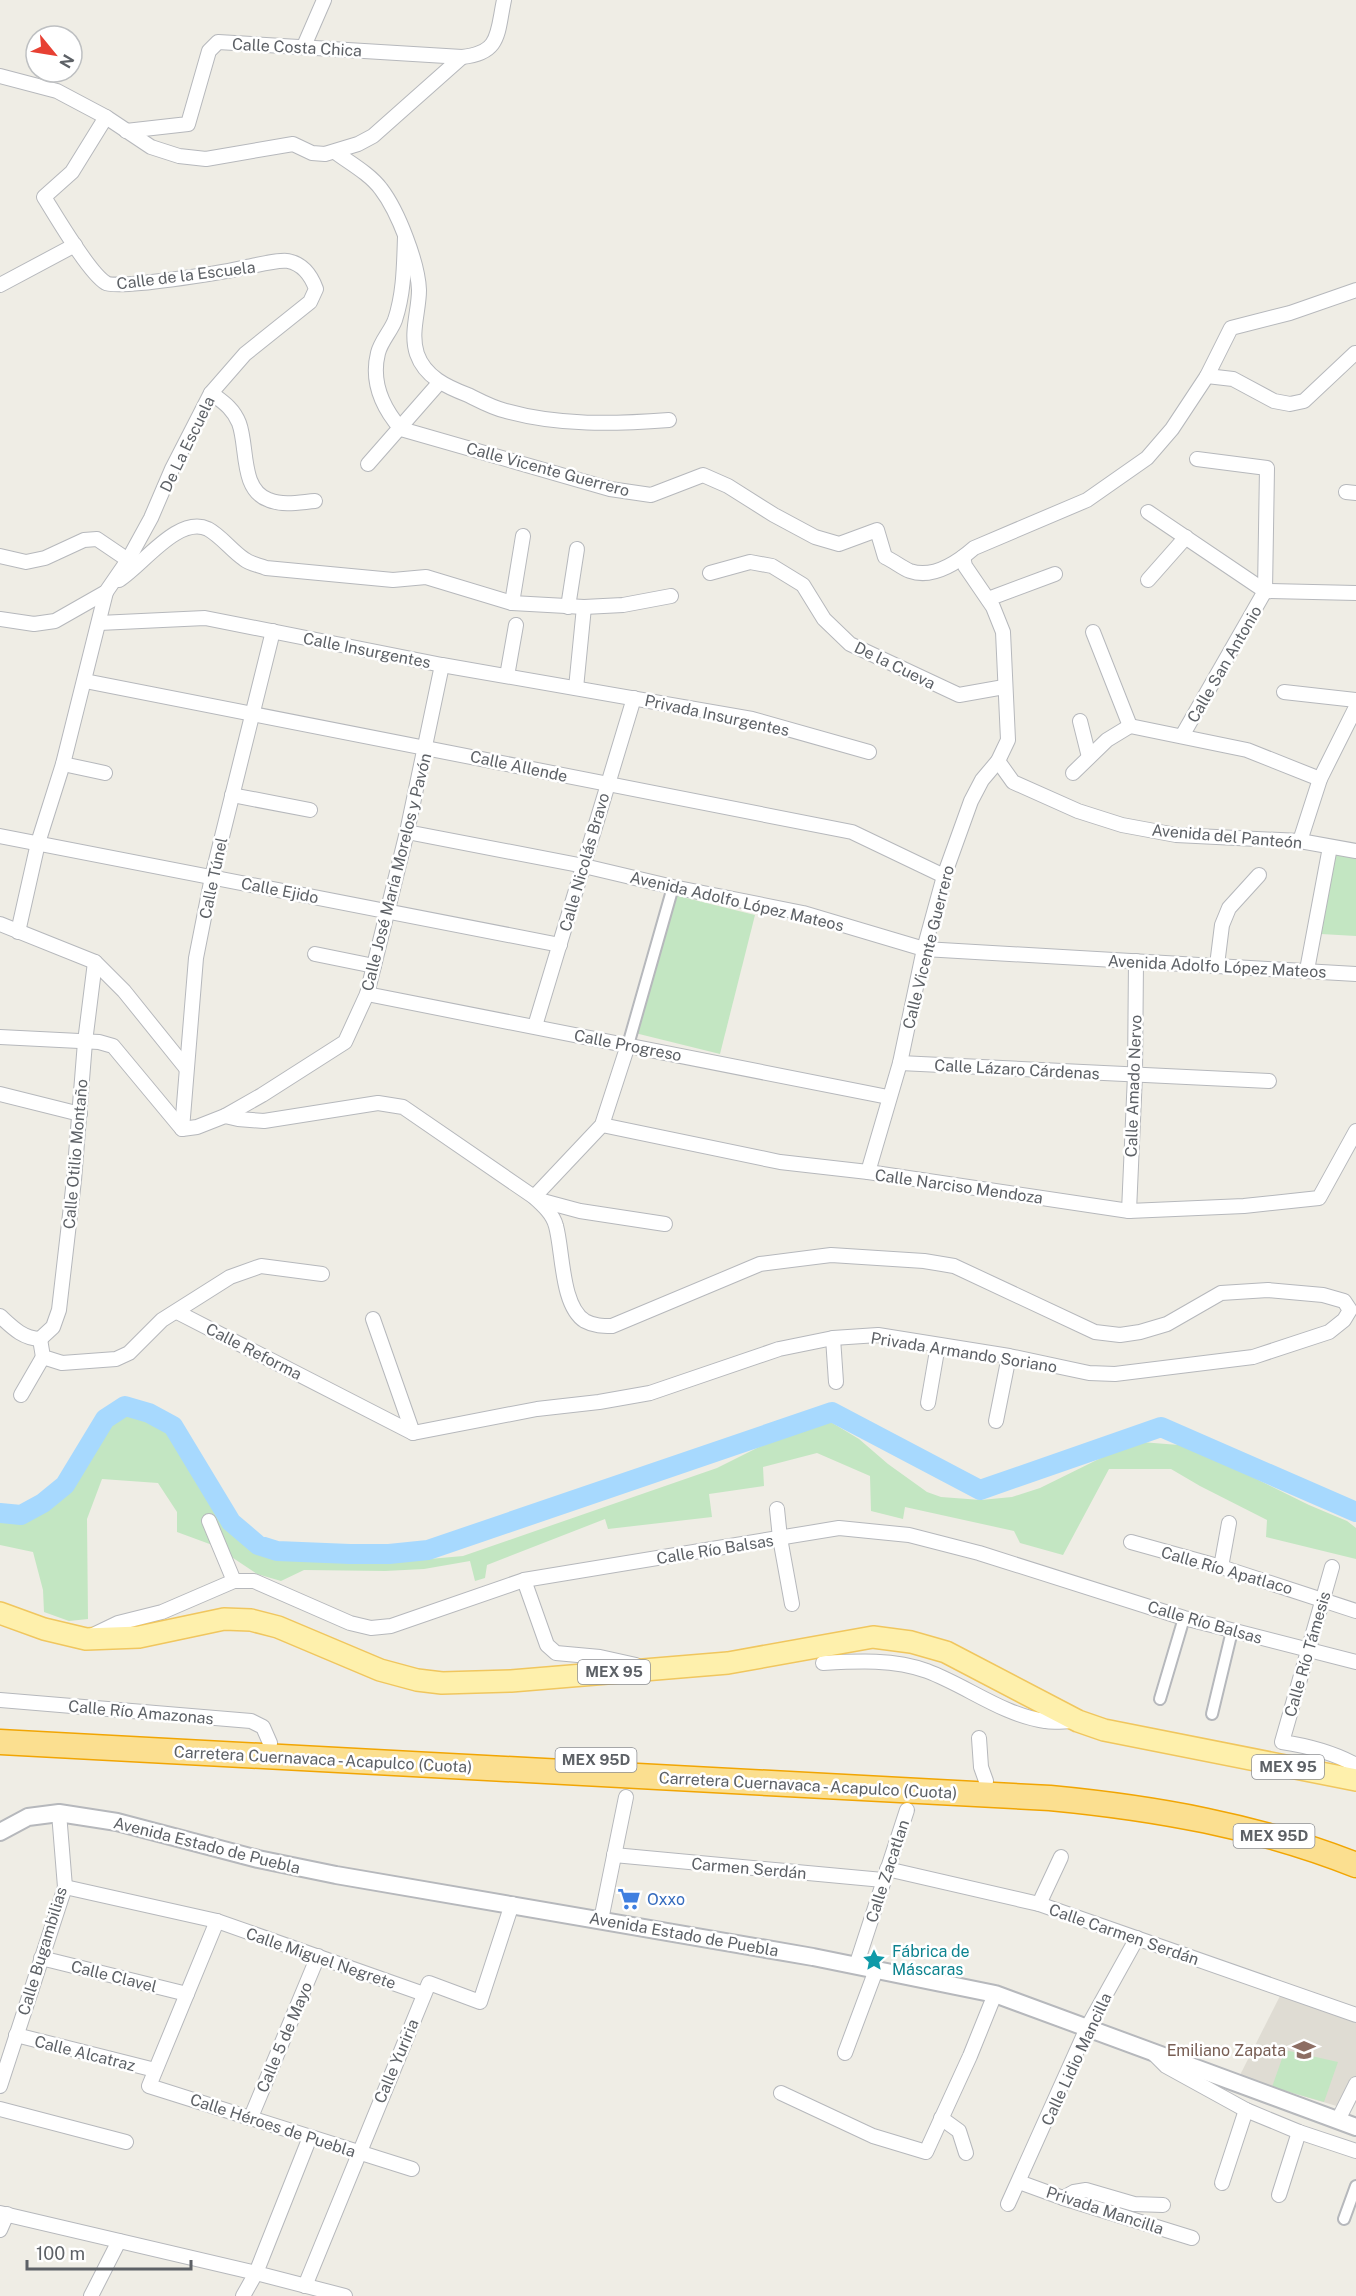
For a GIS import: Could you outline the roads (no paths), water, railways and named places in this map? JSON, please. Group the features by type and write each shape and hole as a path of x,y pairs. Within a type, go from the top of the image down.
{"highway":[{"name":"Carretera Cuernavaca - Acapulco (Cuota)","path":"0,1726 270,1743 986,1780 1095,1789 1192,1803 1239,1813 1356,1851"},
{"name":"Carretera Cuernavaca - Acapulco (Cuota)","path":"0,1742 1050,1798 1139,1808 1239,1827 1287,1840 1356,1865"}],"main road":[{"name":"MEX 95","path":"0,1613 44,1629 86,1639 139,1637 224,1619 251,1620 278,1627 380,1670 417,1680 442,1683 511,1681 728,1663 873,1638 911,1642 946,1652 1078,1721 1104,1730 1354,1772"}],"street":[{"path":"304,46 324,0"},
{"name":"Calle Costa Chica","path":"126,131 188,124 209,51 218,42 462,57 477,56 490,49 504,0"},
{"path":"0,76 57,90 106,117 151,147 179,156 206,159 293,144 320,155 335,152 374,136 462,57"},
{"name":"Calle de la Escuela","path":"106,117 72,172 45,197 75,245 99,277 113,286 214,274 286,261 301,267 312,277 316,289"},
{"path":"335,152 363,172 381,189 405,237 417,266 419,292 414,343 418,357 440,383 505,411 556,420 614,424 669,420"},
{"path":"401,429 388,414 375,382 378,352 395,320 401,296 405,237"},
{"path":"0,285 75,245"},
{"name":"De La Escuela","path":"110,587 128,561 151,518 172,469 211,393 245,354 310,302 316,289"},
{"path":"963,557 974,548 1087,500 1146,458 1172,429 1207,376 1231,328 1290,313 1356,290"},
{"path":"1207,376 1233,379 1274,401 1290,404 1304,401 1355,353"},
{"path":"368,464 440,383"},
{"path":"211,393 230,407 240,424 247,467 255,492 269,500 283,503 315,501"},
{"name":"Calle Vicente Guerrero","path":"401,429 610,489 641,494 651,495 704,475 728,486 815,537 839,544 877,530 885,557 911,571 932,573 963,557 965,566 988,598 1003,632 1008,740 998,761 982,780 971,801 944,876 924,950 900,1063 888,1097 868,1172"},
{"path":"1197,459 1267,468 1265,591"},
{"path":"1148,512 1265,591 1356,593"},
{"path":"0,619 34,624 55,621 130,573 175,533 192,526 208,530 246,561 266,568 393,580 426,577 512,603 568,607 623,605 671,596"},
{"path":"512,603 523,536"},
{"path":"1148,580 1185,537"},
{"path":"0,556 26,562 45,558 84,540 98,539 128,561"},
{"path":"568,607 577,549"},
{"name":"De la Cueva","path":"710,573 750,562 771,566 803,585 824,618 850,644 959,695 1004,687"},
{"path":"988,598 1055,574"},
{"path":"18,932 38,843 63,764 110,587"},
{"name":"Calle San Antonio","path":"1182,736 1265,591"},
{"path":"576,688 584,607"},
{"name":"Calle Insurgentes","path":"99,623 205,618 442,665 634,698"},
{"path":"507,676 516,625"},
{"name":"Calle Túnel","path":"182,1129 196,958 212,877 273,632"},
{"path":"1093,632 1130,726"},
{"name":"Calle José María Morelos y Pavón","path":"182,1129 196,1127 225,1116 345,1042 367,994 407,832 442,665"},
{"name":"Calle Allende","path":"85,681 852,832 944,876"},
{"path":"1284,692 1356,700"},
{"name":"Privada Insurgentes","path":"634,698 752,719 869,752"},
{"name":"Calle Nicolás Bravo","path":"535,1026 584,866 606,784 634,698"},
{"path":"1300,841 1320,779 1356,707"},
{"path":"1080,721 1089,757"},
{"path":"1073,772 1107,740 1130,726 1247,750 1320,779"},
{"name":"Avenida del Panteón","path":"998,761 1013,782 1078,811 1122,825 1176,835 1300,841 1356,851"},
{"path":"63,764 105,773"},
{"path":"232,795 310,810"},
{"name":"Avenida Adolfo López Mateos","path":"407,832 584,866 802,913 924,950 1356,974"},
{"name":"Calle Ejido","path":"0,836 560,945"},
{"path":"1306,970 1330,847"},
{"path":"1217,965 1222,925 1229,908 1259,876"},
{"path":"536,1198 602,1125 628,1045 673,887"},
{"path":"0,924 95,962 124,991 186,1068"},
{"path":"315,954 374,966"},
{"name":"Calle Amado Nervo","path":"1129,1211 1136,1075 1136,961"},
{"name":"Calle Otilio Montaño","path":"40,1339 53,1328 59,1310 95,962"},
{"name":"Calle Progreso","path":"367,994 888,1097"},
{"path":"0,1037 99,1042 113,1046 182,1129"},
{"name":"Calle Lázaro Cárdenas","path":"900,1063 1269,1081"},
{"path":"0,1094 80,1114"},
{"path":"225,1116 264,1121 378,1103 403,1107 536,1198 580,1210 665,1224"},
{"name":"Calle Narciso Mendoza","path":"602,1125 780,1162 868,1172 1129,1211 1244,1206 1319,1198 1356,1131"},
{"name":"Privada Armando Soriano","path":"413,1433 537,1409 650,1393 779,1349 833,1338 878,1335 1009,1356 1089,1373 1115,1374 1253,1357 1329,1332 1344,1320 1350,1310 1344,1301 1323,1295 1268,1290 1221,1293 1167,1324 1120,1335 1095,1332 954,1266 924,1261 831,1255 760,1264 612,1326 597,1326 584,1320 574,1309 564,1278 556,1224 549,1211 536,1198"},
{"path":"43,1357 62,1363 116,1359 129,1353 162,1320 230,1277 261,1266 322,1274"},
{"name":"Calle Reforma","path":"177,1311 413,1433"},
{"path":"0,1316 29,1338 40,1339 43,1357 21,1395"},
{"path":"373,1319 413,1433"},
{"path":"833,1338 836,1382"},
{"path":"928,1403 938,1345"},
{"path":"996,1421 1009,1356"},
{"path":"777,1509 792,1604"},
{"path":"86,1639 118,1623 162,1612 234,1581 209,1521"},
{"path":"1221,1567 1229,1523"},
{"name":"Calle Río Balsas","path":"234,1581 254,1581 350,1623 371,1628 391,1626 524,1580 839,1528 909,1535 979,1553 1184,1618 1356,1662"},
{"name":"Calle Río Apatlaco","path":"1131,1542 1221,1567 1356,1611"},
{"name":"Calle Río Támesis","path":"1332,1566 1282,1742 1307,1745 1337,1754 1354,1772"},
{"path":"524,1580 547,1645 556,1653 600,1657 653,1669"},
{"path":"1160,1700 1184,1618"},
{"path":"1212,1714 1232,1631"},
{"path":"823,1663 856,1661 899,1665 927,1671 1023,1715 1046,1722 1078,1721"},
{"name":"Calle Río Amazonas","path":"0,1700 250,1721 263,1727 270,1743"},
{"path":"979,1738 981,1767 986,1780"},
{"path":"601,1920 626,1797"},
{"name":"Calle Zacatlan","path":"855,1966 907,1810"},
{"name":"Avenida Estado de Puebla","path":"0,1832 28,1817 59,1813 117,1822 258,1859 336,1875 601,1920 994,1994 1356,2127"},
{"name":"Calle Bugambilias","path":"0,2086 65,1887 59,1813"},
{"name":"Carmen Serdán","path":"614,1855 885,1875"},
{"path":"1039,1904 1061,1857"},
{"name":"Calle Carmen Serdán","path":"885,1875 1039,1904 1356,2015"},
{"name":"Calle Miguel Negrete","path":"65,1887 217,1921 424,1994"},
{"path":"424,1994 429,1983 480,2002 512,1904"},
{"path":"155,2070 217,1921"},
{"name":"Calle Lidio Mancilla","path":"1008,2204 1087,2028 1137,1938"},
{"name":"Calle 5 de Mayo","path":"251,2117 318,1956"},
{"name":"Calle Clavel","path":"41,1958 187,1994"},
{"path":"845,2053 876,1970"},
{"name":"Calle Yuriria","path":"305,2286 424,1994"},
{"path":"781,2093 873,2136 926,2152 970,2056 994,1994"},
{"name":"Calle Alcatraz","path":"16,2035 155,2070"},
{"path":"1151,2050 1166,2066 1246,2110 1299,2132 1356,2151"},
{"name":"Calle Héroes de Puebla","path":"155,2070 149,2086 412,2169"},
{"path":"1338,2120 1356,2084"},
{"path":"0,2109 126,2142"},
{"path":"1222,2183 1246,2110"},
{"path":"941,2118 959,2131 966,2153"},
{"path":"1279,2195 1299,2132"},
{"path":"243,2296 256,2273 310,2137"},
{"name":"Privada Mancilla","path":"1019,2182 1192,2238"},
{"path":"1344,2219 1356,2186"},
{"path":"1063,2198 1074,2192 1086,2190 1134,2204 1163,2205"},
{"path":"0,2230 3,2214 345,2296"},
{"path":"91,2296 119,2241"}],"waterway":[{"path":"0,1513 21,1515 43,1503 65,1485 105,1419 125,1406 149,1413 173,1426 231,1522 258,1545 277,1551 389,1554 428,1550 832,1412 980,1490 1161,1427 1356,1512"}],"place":[{"name":"Oxxo","path":"629,1899"},
{"name":"Fábrica de Máscaras","path":"874,1960"},
{"name":"Emiliano Zapata","path":"1304,2050"}]}
